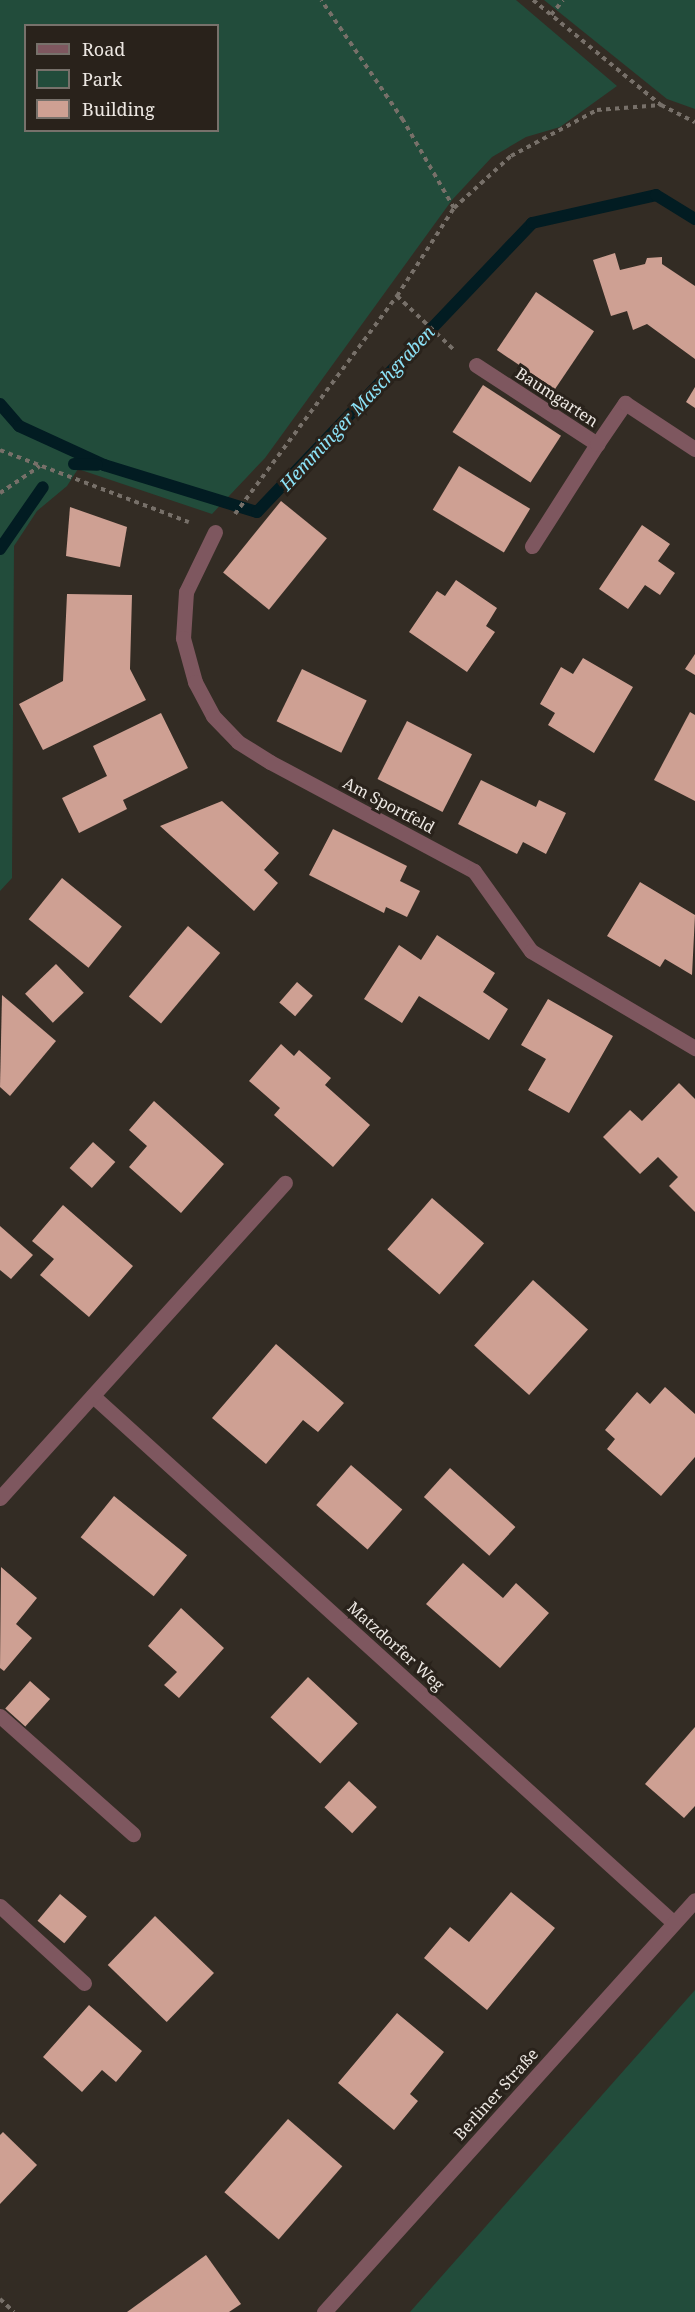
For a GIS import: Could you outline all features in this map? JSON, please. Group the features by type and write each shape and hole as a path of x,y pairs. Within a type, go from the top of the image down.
{"street":[{"name":"Baumgarten","path":"476,365 597,444 624,403 695,449"},
{"path":"532,546 597,444"},
{"name":"Am Sportfeld","path":"215,532 186,592 183,639 195,682 213,716 238,742 270,762 474,871 531,951 695,1048"},
{"path":"0,1498 285,1183"},
{"name":"Matzdorfer Weg","path":"93,1396 674,1923"},
{"path":"0,1716 133,1834"},
{"name":"Berliner Straße","path":"324,2312 695,1900"},
{"path":"0,1906 84,1983"}],"path":[{"path":"321,0 403,120 454,208"},
{"path":"533,0 661,105 695,122"},
{"path":"551,15 562,0"},
{"path":"233,517 397,296 454,208 511,156 597,110 661,105"},
{"path":"397,296 440,339"},
{"path":"0,450 215,532"},
{"path":"0,493 40,466"},
{"path":"0,2299 14,2312"}],"green space":[{"path":"0,0 516,0 617,86 560,127 526,137 492,157 452,200 265,458 212,514 78,469 67,486 37,511 14,546 12,878 0,891"},
{"path":"544,0 695,0 695,109 667,99"},
{"path":"695,1990 695,2312 410,2312"}],"building":[{"path":"615,253 620,270 645,264 647,258 662,257 662,264 695,286 695,359 647,324 633,330 627,311 611,316 593,260"},
{"path":"536,292 594,331 555,389 497,350"},
{"path":"483,385 561,436 530,483 453,432"},
{"path":"695,387 695,408 686,402"},
{"path":"459,466 530,509 504,552 433,510"},
{"path":"281,501 327,538 269,610 223,572"},
{"path":"70,507 127,527 120,567 66,556"},
{"path":"642,525 670,544 658,561 675,573 660,595 645,585 628,609 599,589"},
{"path":"456,580 497,608 486,626 495,632 467,672 409,632 437,591 445,596"},
{"path":"67,594 132,595 130,669 146,700 43,750 19,704 63,681"},
{"path":"695,654 695,675 685,669"},
{"path":"583,658 633,687 594,753 548,725 555,713 540,704 561,667 573,674"},
{"path":"302,669 367,701 341,753 277,721"},
{"path":"690,712 695,715 695,801 654,780"},
{"path":"161,713 188,768 123,800 127,809 79,833 62,798 107,776 93,746"},
{"path":"407,721 472,754 443,812 377,779"},
{"path":"481,780 536,807 539,800 566,813 546,854 523,842 517,854 458,824"},
{"path":"222,801 279,853 264,870 278,883 254,911 160,826"},
{"path":"333,829 407,866 400,881 420,891 407,917 386,907 384,913 309,875"},
{"path":"62,878 122,926 88,968 29,919"},
{"path":"640,882 695,915 692,975 665,959 660,967 607,936"},
{"path":"188,926 220,953 161,1023 129,996"},
{"path":"437,935 495,973 483,992 508,1009 489,1040 419,996 402,1023 364,999 399,945 421,960"},
{"path":"56,964 84,993 53,1023 25,994"},
{"path":"297,982 313,996 295,1016 279,1002"},
{"path":"2,995 56,1041 10,1096 0,1087"},
{"path":"548,999 613,1036 569,1113 528,1090 546,1059 521,1045"},
{"path":"281,1044 294,1056 299,1050 331,1078 325,1085 370,1125 333,1167 274,1115 280,1108 249,1081"},
{"path":"679,1083 695,1099 695,1212 669,1186 678,1177 658,1157 640,1174 603,1137 630,1110 642,1121"},
{"path":"154,1101 224,1164 181,1213 129,1167 147,1146 129,1130"},
{"path":"93,1142 115,1162 92,1188 70,1168"},
{"path":"432,1198 484,1243 439,1295 387,1249"},
{"path":"63,1205 133,1266 89,1317 40,1275 54,1259 32,1241"},
{"path":"0,1226 33,1255 11,1279 0,1270"},
{"path":"533,1280 588,1330 529,1395 474,1345"},
{"path":"276,1344 344,1403 318,1432 303,1420 266,1464 212,1418"},
{"path":"665,1387 695,1414 695,1457 661,1496 607,1449 615,1439 605,1430 637,1392 650,1404"},
{"path":"351,1465 402,1510 368,1550 316,1505"},
{"path":"450,1468 515,1527 489,1556 424,1497"},
{"path":"114,1496 187,1555 154,1596 81,1537"},
{"path":"463,1563 503,1598 516,1583 549,1613 500,1668 426,1604"},
{"path":"1,1567 37,1598 16,1624 32,1638 4,1671 0,1668"},
{"path":"181,1608 224,1648 179,1698 164,1685 177,1672 148,1646"},
{"path":"308,1677 358,1723 320,1764 270,1717"},
{"path":"30,1681 50,1699 25,1727 5,1708"},
{"path":"695,1727 695,1806 684,1818 645,1784"},
{"path":"349,1781 377,1807 352,1833 324,1807"},
{"path":"511,1892 555,1928 487,2010 424,1958 450,1927 469,1942"},
{"path":"60,1894 87,1916 64,1943 38,1921"},
{"path":"155,1916 214,1973 167,2022 108,1965"},
{"path":"89,2005 142,2051 116,2082 102,2070 82,2092 43,2057"},
{"path":"397,2013 444,2052 410,2094 418,2101 394,2130 338,2083"},
{"path":"288,2119 342,2166 279,2239 224,2192"},
{"path":"3,2132 37,2165 0,2204 0,2135"},
{"path":"206,2255 241,2304 229,2312 127,2312"}],"waterway":[{"name":"Hemminger Maschgraben","path":"0,404 19,426 104,465 257,512 532,223 656,195 695,219"},
{"path":"74,464 97,465"},
{"path":"0,549 43,487"}]}
